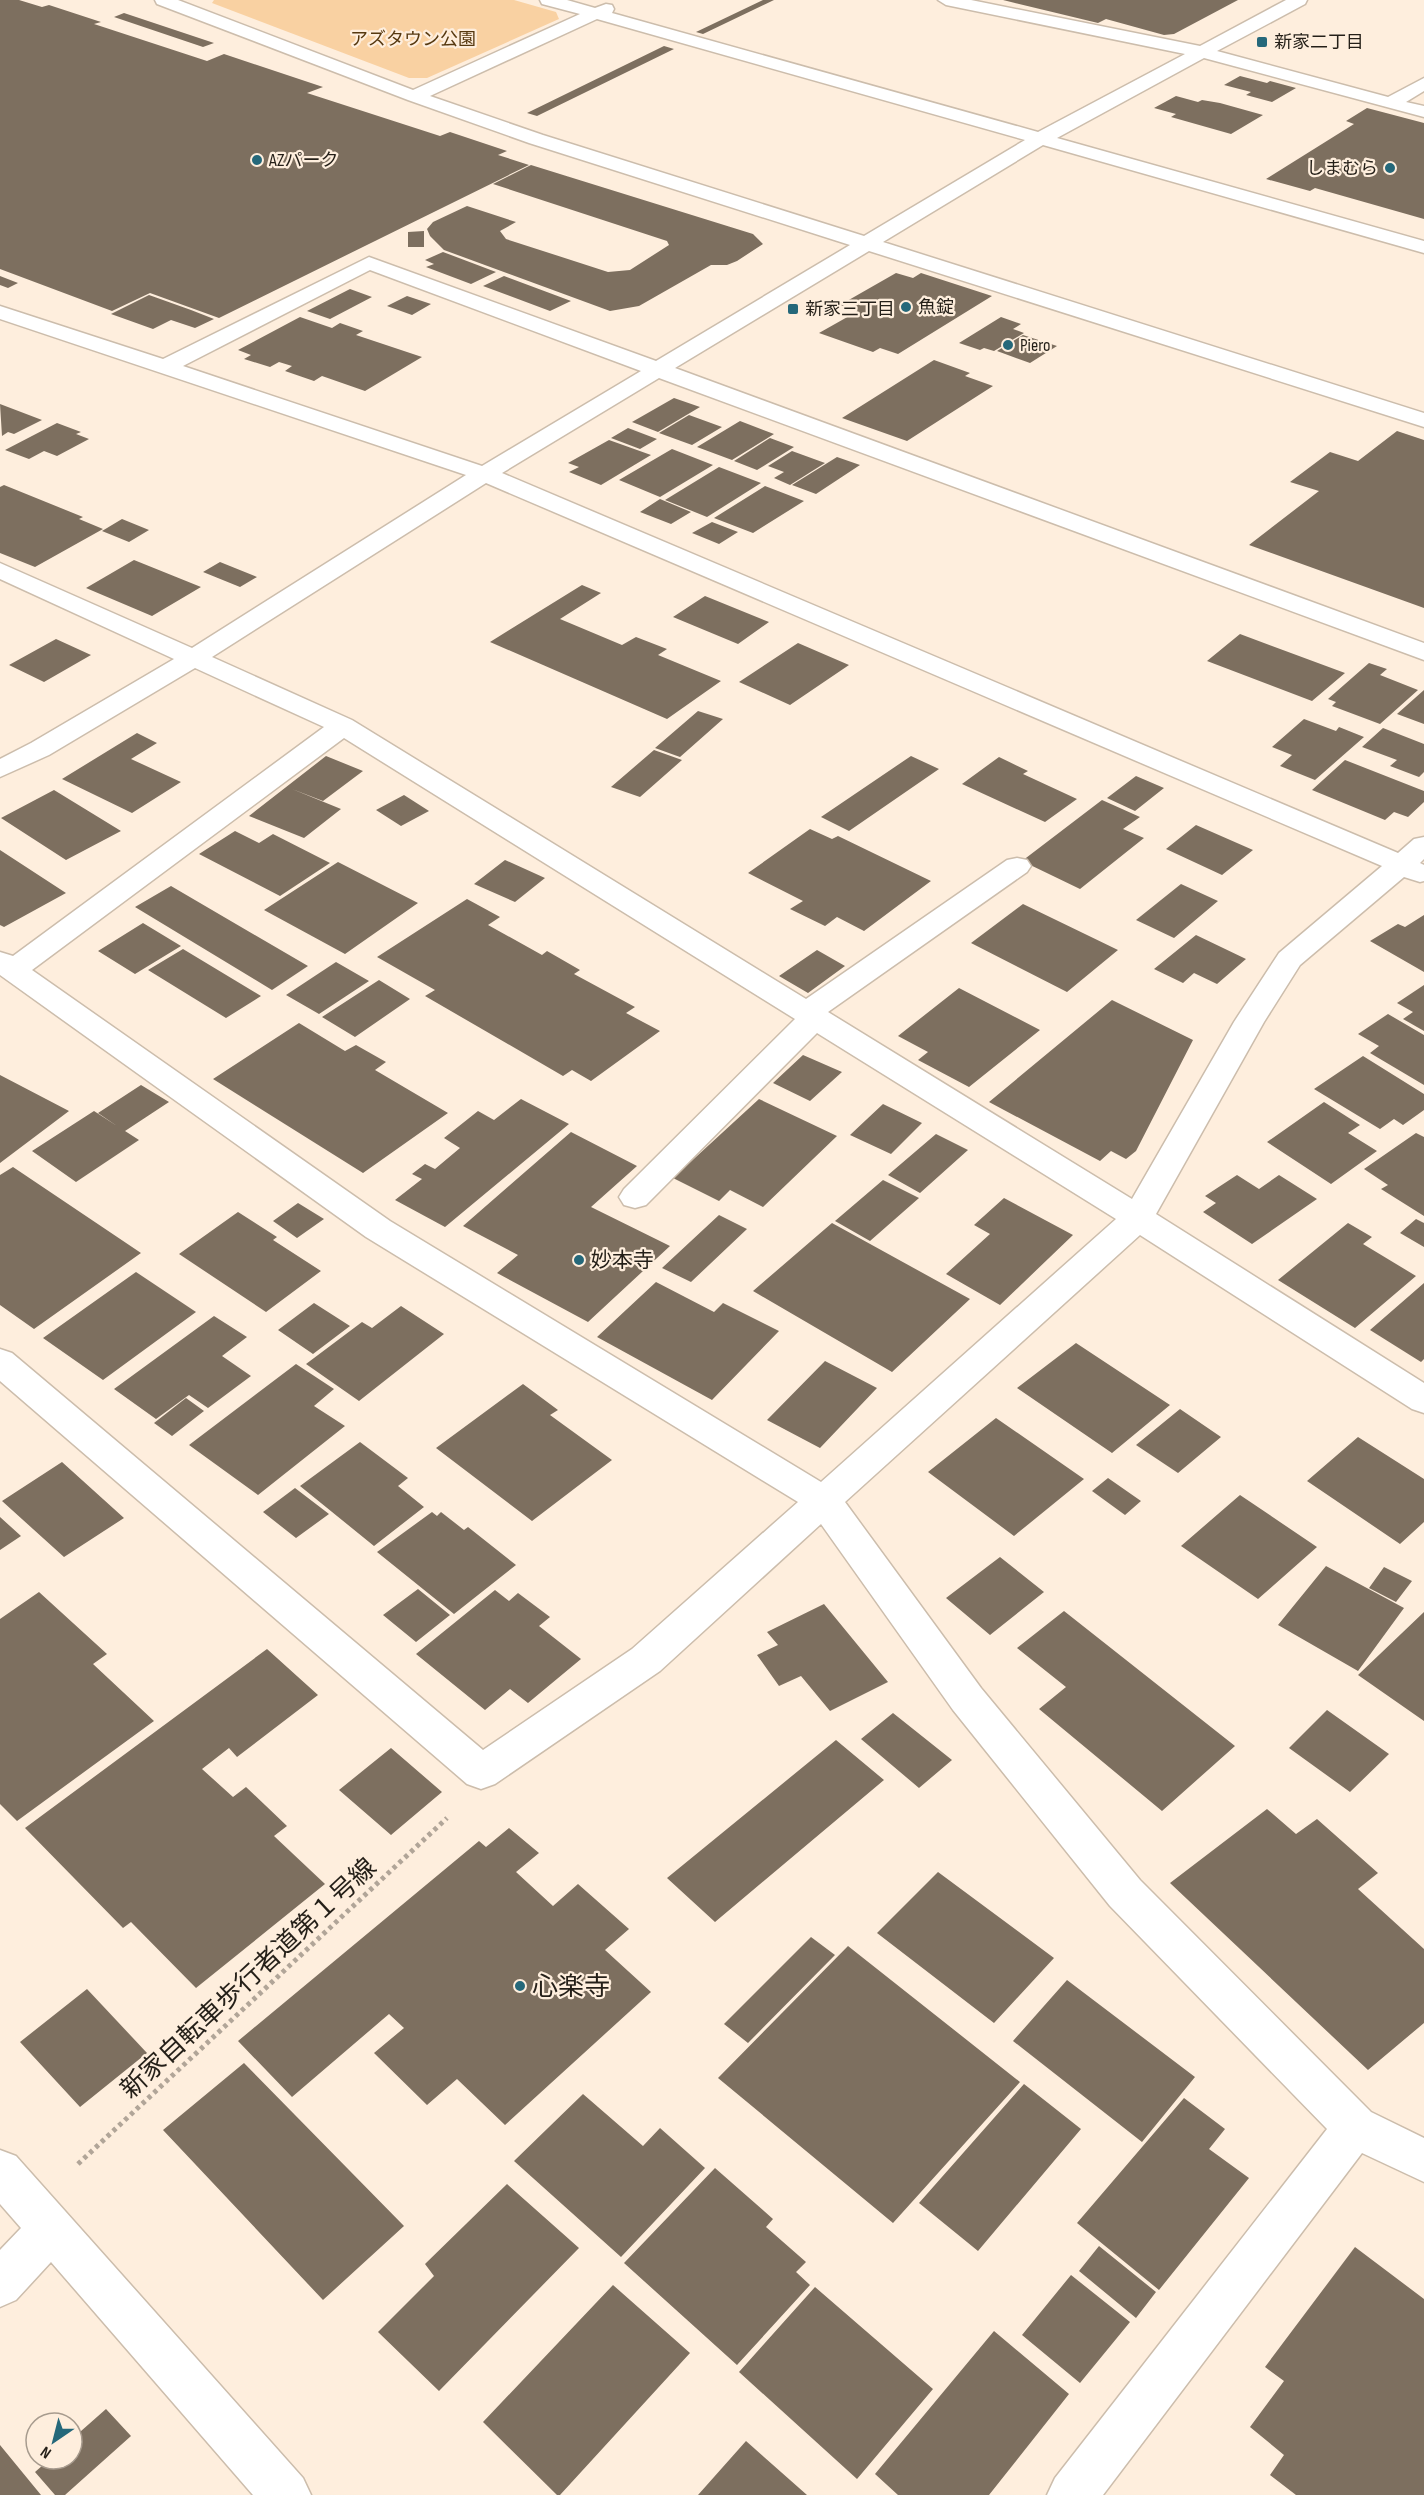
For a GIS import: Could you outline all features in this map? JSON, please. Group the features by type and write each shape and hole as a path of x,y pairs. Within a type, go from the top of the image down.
{"street":[{"path":"548,0 1424,247"},
{"path":"946,0 1202,52 1424,112"},
{"path":"0,769 40,749 195,657 484,474 866,242 1042,138 1299,0"},
{"path":"172,1 414,96 536,139 1424,420"},
{"path":"414,96 617,4"},
{"path":"1391,103 1424,83"},
{"path":"165,367 369,263 1424,652"},
{"path":"0,312 484,474 1417,862"},
{"path":"0,570 344,726 1137,1218 1424,1400"},
{"path":"344,726 7,966 378,1228 824,1501 967,1699 1125,1893 1355,2127 1424,2160"},
{"path":"0,1362 481,1772 646,1660 1137,1218 1249,1022 1290,959 1417,862"},
{"path":"634,1197 811,1015 1017,866"},
{"path":"1072,2495 1355,2127"},
{"path":"0,2171 286,2495"},
{"path":"0,2284 41,2218"}],"path":[{"name":"新家自転車歩行者道第１号線","path":"41,2218 478,1789 481,1772"}],"green space":[{"name":"アズタウン公園","path":"214,0 514,0 556,12 559,19 427,78 409,78 212,3"}],"building":[{"name":"AZパーク","path":"0,0 19,0 42,7 49,5 101,22 94,24 207,61 224,54 323,87 307,93 440,136 450,132 507,151 498,155 529,165 219,318 150,293 112,311 0,269"},
{"path":"763,0 774,0 703,34 696,32"},
{"path":"1003,0 1238,0 1174,34 1164,35 1106,19 1098,23"},
{"path":"124,13 214,43 203,47 114,17"},
{"path":"664,46 674,49 537,116 527,113"},
{"path":"1240,76 1296,88 1272,102 1246,95 1251,92 1224,85"},
{"path":"1176,96 1198,102 1202,100 1220,103 1263,115 1231,134 1171,117 1176,114 1154,108"},
{"path":"1367,108 1424,123 1424,219 1315,188 1310,191 1266,179 1354,124 1346,121"},
{"path":"531,165 753,234 763,244 737,261 727,265 711,265 639,306 610,311 444,250 430,236 427,229 433,222 467,206 516,222 500,231 506,239 608,272 630,270 669,245 667,241 493,184"},
{"path":"424,231 424,247 408,247 408,232"},
{"path":"443,252 496,272 471,284 426,267 434,264 425,260"},
{"path":"896,273 913,278 921,273 992,296 898,354 880,348 873,352 819,333 858,311 840,305"},
{"path":"0,276 18,283 8,288 0,285"},
{"path":"504,276 571,301 550,311 483,286"},
{"path":"350,289 372,297 330,319 307,311"},
{"path":"149,295 214,319 195,328 171,320 153,329 111,314"},
{"path":"407,296 431,304 412,315 387,306"},
{"path":"300,317 332,328 340,323 363,331 356,335 422,357 365,391 322,376 314,381 285,371 292,366 279,362 270,367 244,359 251,355 238,350"},
{"path":"1001,317 1021,324 1013,329 1024,333 994,351 984,348 980,350 959,343"},
{"path":"1023,335 1057,346 1030,363 997,351"},
{"path":"934,360 970,373 965,376 993,386 907,441 842,418"},
{"path":"674,398 700,407 658,432 632,422"},
{"path":"0,404 42,420 14,434 8,432 2,436"},
{"path":"689,415 722,427 692,445 659,433"},
{"path":"740,421 774,434 732,460 697,447"},
{"path":"57,423 81,432 76,434 89,439 57,456 44,451 29,459 5,450"},
{"path":"628,428 657,439 640,449 611,438"},
{"path":"1397,431 1424,440 1424,608 1249,545 1319,491 1290,482 1330,452 1358,461"},
{"path":"770,438 794,447 757,470 734,461"},
{"path":"609,440 651,455 601,485 569,472 579,467 568,463"},
{"path":"672,449 713,465 660,497 619,480"},
{"path":"792,451 825,463 790,485 774,478 784,472 768,466"},
{"path":"837,457 860,465 816,494 792,485"},
{"path":"719,467 761,483 707,517 665,500"},
{"path":"4,485 83,517 79,519 103,529 35,567 0,553 0,487"},
{"path":"765,486 804,501 753,533 714,518"},
{"path":"660,499 691,512 671,524 640,512"},
{"path":"122,519 149,530 129,542 102,531"},
{"path":"712,522 738,532 719,544 692,533"},
{"path":"134,560 201,587 152,616 86,588"},
{"path":"220,562 257,577 240,587 203,572"},
{"path":"582,585 601,593 560,619 622,645 636,637 667,649 658,655 721,681 667,719 490,642"},
{"path":"705,596 769,622 738,644 673,617"},
{"path":"1240,634 1345,673 1312,701 1207,661"},
{"path":"56,639 91,655 44,682 9,665"},
{"path":"798,643 849,665 790,705 739,682"},
{"path":"1369,663 1387,669 1380,675 1418,690 1380,724 1332,706 1336,702 1328,699"},
{"path":"1424,690 1424,724 1397,714"},
{"path":"698,711 723,719 680,757 655,748"},
{"path":"1304,719 1336,731 1339,727 1364,737 1315,780 1280,766 1292,755 1272,747"},
{"path":"1383,728 1424,744 1424,772 1419,777 1390,766 1397,760 1362,747"},
{"path":"137,733 157,743 131,759 181,782 132,813 62,779"},
{"path":"654,750 682,760 640,797 611,787"},
{"path":"326,756 363,771 323,801 292,789 341,809 304,838 249,816"},
{"path":"911,756 939,769 849,831 821,817"},
{"path":"999,757 1028,771 1023,774 1077,799 1045,822 962,784"},
{"path":"1345,760 1424,791 1424,802 1408,817 1394,812 1385,820 1312,790"},
{"path":"1136,776 1164,788 1135,811 1107,798"},
{"path":"54,790 121,831 66,860 1,818"},
{"path":"404,795 429,811 401,826 376,810"},
{"path":"1102,800 1140,817 1123,829 1144,838 1080,889 1022,861"},
{"path":"1196,825 1253,850 1222,875 1166,849"},
{"path":"810,829 832,839 838,836 931,881 864,931 837,917 825,926 790,909 803,901 748,873"},
{"path":"235,831 259,843 273,834 330,863 280,896 199,854"},
{"path":"0,850 66,893 4,927 0,925"},
{"path":"505,860 545,878 515,902 474,884"},
{"path":"338,862 418,903 345,954 264,910"},
{"path":"1181,884 1218,901 1174,938 1136,920"},
{"path":"171,886 308,966 272,990 135,907"},
{"path":"467,899 500,917 488,925 542,955 547,951 580,970 574,974 635,1007 626,1013 660,1031 591,1081 572,1070 563,1076 425,996 435,990 377,957"},
{"path":"1023,904 1118,950 1067,992 971,943"},
{"path":"1424,915 1424,972 1370,941 1398,924 1405,927"},
{"path":"143,923 181,946 135,974 98,951"},
{"path":"1196,935 1246,959 1217,984 1194,973 1183,983 1154,969"},
{"path":"183,949 261,996 226,1018 148,970"},
{"path":"817,950 845,966 808,993 779,976"},
{"path":"336,962 369,981 319,1014 286,995"},
{"path":"379,980 410,999 355,1037 322,1017"},
{"path":"1424,985 1424,1031 1403,1019 1413,1012 1397,1003"},
{"path":"959,988 1040,1030 969,1087 918,1060 928,1052 898,1036"},
{"path":"1112,1000 1193,1040 1136,1151 1126,1159 1111,1151 1100,1161 989,1102"},
{"path":"1388,1014 1424,1035 1424,1085 1370,1053 1379,1046 1358,1034"},
{"path":"299,1023 345,1051 356,1045 386,1062 375,1070 448,1113 363,1173 213,1079"},
{"path":"803,1055 842,1072 810,1101 773,1083"},
{"path":"1363,1056 1424,1094 1424,1110 1403,1125 1394,1119 1380,1129 1314,1089"},
{"path":"0,1075 69,1111 0,1163"},
{"path":"141,1085 169,1102 125,1131 139,1140 76,1182 32,1151 94,1111 117,1126 98,1113"},
{"path":"521,1099 569,1124 445,1227 395,1200 422,1179 412,1174 425,1164 435,1169 460,1148 444,1138 478,1111 494,1120"},
{"path":"759,1099 837,1136 763,1207 730,1190 719,1201 673,1178"},
{"path":"1324,1102 1360,1125 1348,1133 1377,1151 1331,1184 1267,1142"},
{"path":"883,1104 922,1123 891,1154 850,1135"},
{"path":"571,1132 637,1166 591,1207 670,1246 588,1322 497,1273 518,1255 463,1226"},
{"path":"1416,1133 1424,1137 1424,1216 1381,1189 1388,1185 1364,1169"},
{"path":"936,1134 968,1150 920,1193 888,1175"},
{"path":"13,1167 141,1253 34,1329 0,1305 0,1175"},
{"path":"1237,1175 1259,1189 1279,1175 1317,1199 1252,1244 1203,1212 1216,1203 1205,1196"},
{"path":"883,1180 919,1198 870,1241 835,1221"},
{"path":"1004,1198 1073,1235 1000,1305 946,1274 990,1234 974,1225"},
{"path":"298,1203 324,1219 297,1238 273,1221"},
{"path":"238,1212 277,1237 273,1240 321,1271 266,1312 179,1254"},
{"path":"719,1215 747,1229 691,1282 662,1268"},
{"path":"1416,1219 1424,1223 1424,1247 1400,1233"},
{"path":"832,1223 970,1299 892,1372 753,1291"},
{"path":"1348,1223 1372,1237 1363,1244 1416,1276 1355,1328 1278,1280"},
{"path":"136,1272 196,1312 103,1380 43,1338"},
{"path":"656,1282 714,1312 723,1303 779,1331 712,1400 597,1337"},
{"path":"1424,1283 1424,1359 1421,1362 1370,1330"},
{"path":"314,1303 350,1326 313,1354 278,1330"},
{"path":"401,1306 444,1334 359,1401 306,1364 362,1322 372,1328"},
{"path":"214,1316 247,1337 222,1356 251,1376 208,1408 189,1395 156,1419 114,1389"},
{"path":"1076,1343 1170,1405 1112,1453 1017,1388"},
{"path":"825,1361 877,1388 820,1448 767,1420"},
{"path":"296,1364 334,1389 314,1406 345,1426 258,1495 189,1445"},
{"path":"523,1384 558,1410 550,1415 612,1460 532,1521 436,1448"},
{"path":"186,1398 204,1411 172,1436 154,1423"},
{"path":"1180,1409 1221,1437 1178,1473 1136,1445"},
{"path":"996,1418 1084,1479 1014,1536 928,1472"},
{"path":"1358,1437 1424,1479 1424,1522 1400,1544 1307,1481"},
{"path":"360,1442 408,1478 398,1486 424,1507 374,1546 300,1486"},
{"path":"62,1462 124,1518 64,1557 2,1501"},
{"path":"1108,1478 1141,1501 1125,1515 1092,1491"},
{"path":"295,1488 329,1514 296,1538 263,1512"},
{"path":"1240,1495 1317,1547 1258,1599 1181,1546"},
{"path":"432,1512 437,1516 441,1512 464,1530 468,1527 516,1565 454,1614 377,1552"},
{"path":"0,1517 21,1536 0,1550"},
{"path":"1000,1557 1044,1592 990,1635 946,1598"},
{"path":"1326,1566 1404,1608 1358,1671 1278,1625"},
{"path":"1384,1567 1412,1581 1396,1602 1369,1588"},
{"path":"418,1589 450,1615 416,1642 383,1615"},
{"path":"495,1590 509,1601 518,1593 550,1617 539,1626 581,1659 528,1703 510,1689 485,1710 416,1654"},
{"path":"39,1592 107,1654 93,1664 154,1721 17,1821 0,1804 0,1619"},
{"path":"824,1604 888,1682 830,1711 801,1676 779,1686 757,1655 778,1645 767,1632"},
{"path":"1064,1611 1235,1746 1162,1811 1039,1709 1066,1687 1017,1648"},
{"path":"1424,1612 1424,1721 1358,1675"},
{"path":"267,1649 318,1695 237,1757 229,1748 202,1769 233,1797 246,1787 287,1826 274,1836 325,1884 196,1988 131,1922 123,1928 25,1828"},
{"path":"1327,1710 1389,1754 1350,1792 1289,1748"},
{"path":"893,1713 952,1760 919,1788 861,1739"},
{"path":"836,1740 884,1780 715,1922 667,1878"},
{"path":"391,1748 442,1792 391,1835 339,1790"},
{"path":"1267,1809 1296,1834 1317,1819 1378,1873 1358,1889 1424,1949 1424,2023 1368,2070 1170,1883"},
{"path":"509,1828 539,1853 516,1872 553,1906 578,1884 629,1929 605,1950 651,1992 505,2125 457,2079 427,2105 374,2053 404,2028 389,2014 292,2097 238,2041 479,1841 486,1847"},
{"path":"938,1872 1054,1958 994,2023 877,1933"},
{"path":"811,1937 835,1955 748,2043 724,2024"},
{"path":"848,1946 1020,2082 893,2223 718,2078"},
{"path":"1067,1980 1195,2077 1142,2142 1013,2041"},
{"path":"87,1989 147,2053 80,2107 20,2042"},
{"path":"244,2063 404,2226 323,2300 163,2130"},
{"path":"1024,2084 1081,2129 978,2251 919,2203"},
{"path":"583,2094 643,2146 660,2128 705,2168 621,2257 514,2161"},
{"path":"1184,2098 1225,2129 1209,2149 1249,2178 1159,2290 1077,2223"},
{"path":"715,2168 773,2219 766,2227 806,2262 796,2272 810,2285 737,2365 624,2263"},
{"path":"507,2184 579,2248 439,2391 378,2332 434,2276 425,2264"},
{"path":"1099,2246 1156,2292 1136,2318 1079,2271"},
{"path":"1355,2247 1424,2299 1424,2495 1296,2495 1270,2475 1284,2455 1250,2427 1284,2381 1265,2367"},
{"path":"1071,2275 1130,2322 1080,2383 1022,2335"},
{"path":"613,2285 690,2353 560,2495 557,2495 483,2422"},
{"path":"815,2287 933,2389 857,2479 739,2372"},
{"path":"994,2331 1069,2394 989,2495 898,2495 875,2474"},
{"path":"106,2409 131,2436 65,2495 55,2495 35,2472 84,2471 84,2428"},
{"path":"746,2441 807,2495 698,2495"},
{"path":"0,2445 41,2495 0,2495"}],"place":[{"name":"新家二丁目","path":"1262,42"},
{"name":"AZパーク","path":"257,160"},
{"name":"しまむら","path":"1390,168"},
{"name":"魚錠","path":"906,307"},
{"name":"新家三丁目","path":"793,309"},
{"name":"Piero","path":"1008,345"},
{"name":"妙本寺","path":"579,1260"},
{"name":"心楽寺","path":"520,1986"}]}
